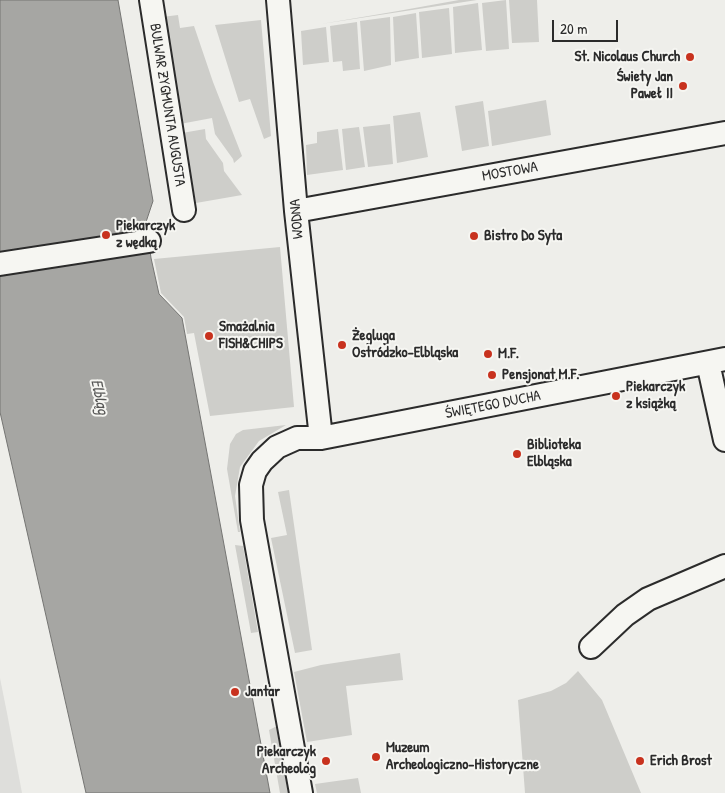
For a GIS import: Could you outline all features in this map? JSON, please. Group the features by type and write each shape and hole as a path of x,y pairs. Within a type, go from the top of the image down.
{"street":[{"name":"BULWAR ZYGMUNTA AUGUSTA","path":"150,0 184,210"},
{"name":"WODNA","path":"278,0 296,211 321,438"},
{"name":"MOSTOWA","path":"296,211 725,133"},
{"path":"0,264 149,241"},
{"name":"ŚWIĘTEGO DUCHA","path":"321,438 717,361"},
{"path":"717,361 725,440"},
{"path":"301,793 254,541 250,501 254,471 277,447 297,438 321,438"},
{"path":"591,647 625,615 648,599 725,566"}],"shaded area":[{"path":"459,0 477,0 321,24 398,11"},
{"path":"506,0 509,49 486,51 482,3"},
{"path":"509,0 537,0 539,42 512,43"},
{"path":"478,3 482,50 455,53 453,7"},
{"path":"449,8 452,54 422,58 419,12"},
{"path":"416,13 419,58 395,62 393,17"},
{"path":"178,15 180,28 194,26 213,82 242,156 234,163 215,134 212,118 180,124 162,17"},
{"path":"390,17 391,65 364,71 360,21"},
{"path":"261,20 271,136 264,139 250,99 239,102 215,25"},
{"path":"357,22 360,69 343,71 342,61 333,62 330,26"},
{"path":"326,27 329,62 303,65 301,31"},
{"path":"546,100 551,135 492,146 488,111"},
{"path":"483,101 489,146 462,151 455,106"},
{"path":"420,112 428,157 397,163 393,116"},
{"path":"390,124 393,164 368,167 363,127"},
{"path":"359,127 365,167 346,170 342,129"},
{"path":"205,129 206,139 223,163 224,171 242,195 196,203 182,133"},
{"path":"338,129 343,170 307,175 306,145 317,143 317,132"},
{"path":"280,247 294,407 210,416 194,333 187,334 184,317 161,293 154,259"},
{"path":"286,425 259,441 240,467 235,496 240,532 238,532 227,469 230,444 236,434 243,430"},
{"path":"289,490 312,650 295,653 271,538 287,535 278,492"},
{"path":"235,545 243,546 258,632 251,633"},
{"path":"400,653 403,680 346,686 352,735 307,742 294,672 321,665"},
{"path":"578,671 602,700 641,793 525,793 518,700 551,691 566,683"},
{"path":"0,678 7,713 22,793 0,793"},
{"path":"275,727 288,793 280,793 269,730"},
{"path":"358,778 361,793 317,793 315,784"}],"water":[{"name":"Elbląg","path":"0,0 118,0 153,201 146,222 151,258 159,294 182,318 270,793 86,793 0,412"}],"place":[{"name":"St. Nicolaus Church","path":"690,57"},
{"name":"Świety Jan Paweł II","path":"683,86"},
{"name":"Piekarczyk z wędką","path":"106,235"},
{"name":"Bistro Do Syta","path":"474,236"},
{"name":"Smażalnia FISH&CHIPS","path":"209,336"},
{"name":"Żegluga Ostródzko-Elbląska","path":"342,345"},
{"name":"M.F.","path":"488,354"},
{"name":"Pensjonat M.F.","path":"492,375"},
{"name":"Piekarczyk z książką","path":"616,396"},
{"name":"Biblioteka Elbląska","path":"517,454"},
{"name":"Jantar","path":"235,692"},
{"name":"Muzeum Archeologiczno-Historyczne","path":"376,757"},
{"name":"Piekarczyk Archeolog","path":"326,761"},
{"name":"Erich Brost","path":"640,761"}]}
